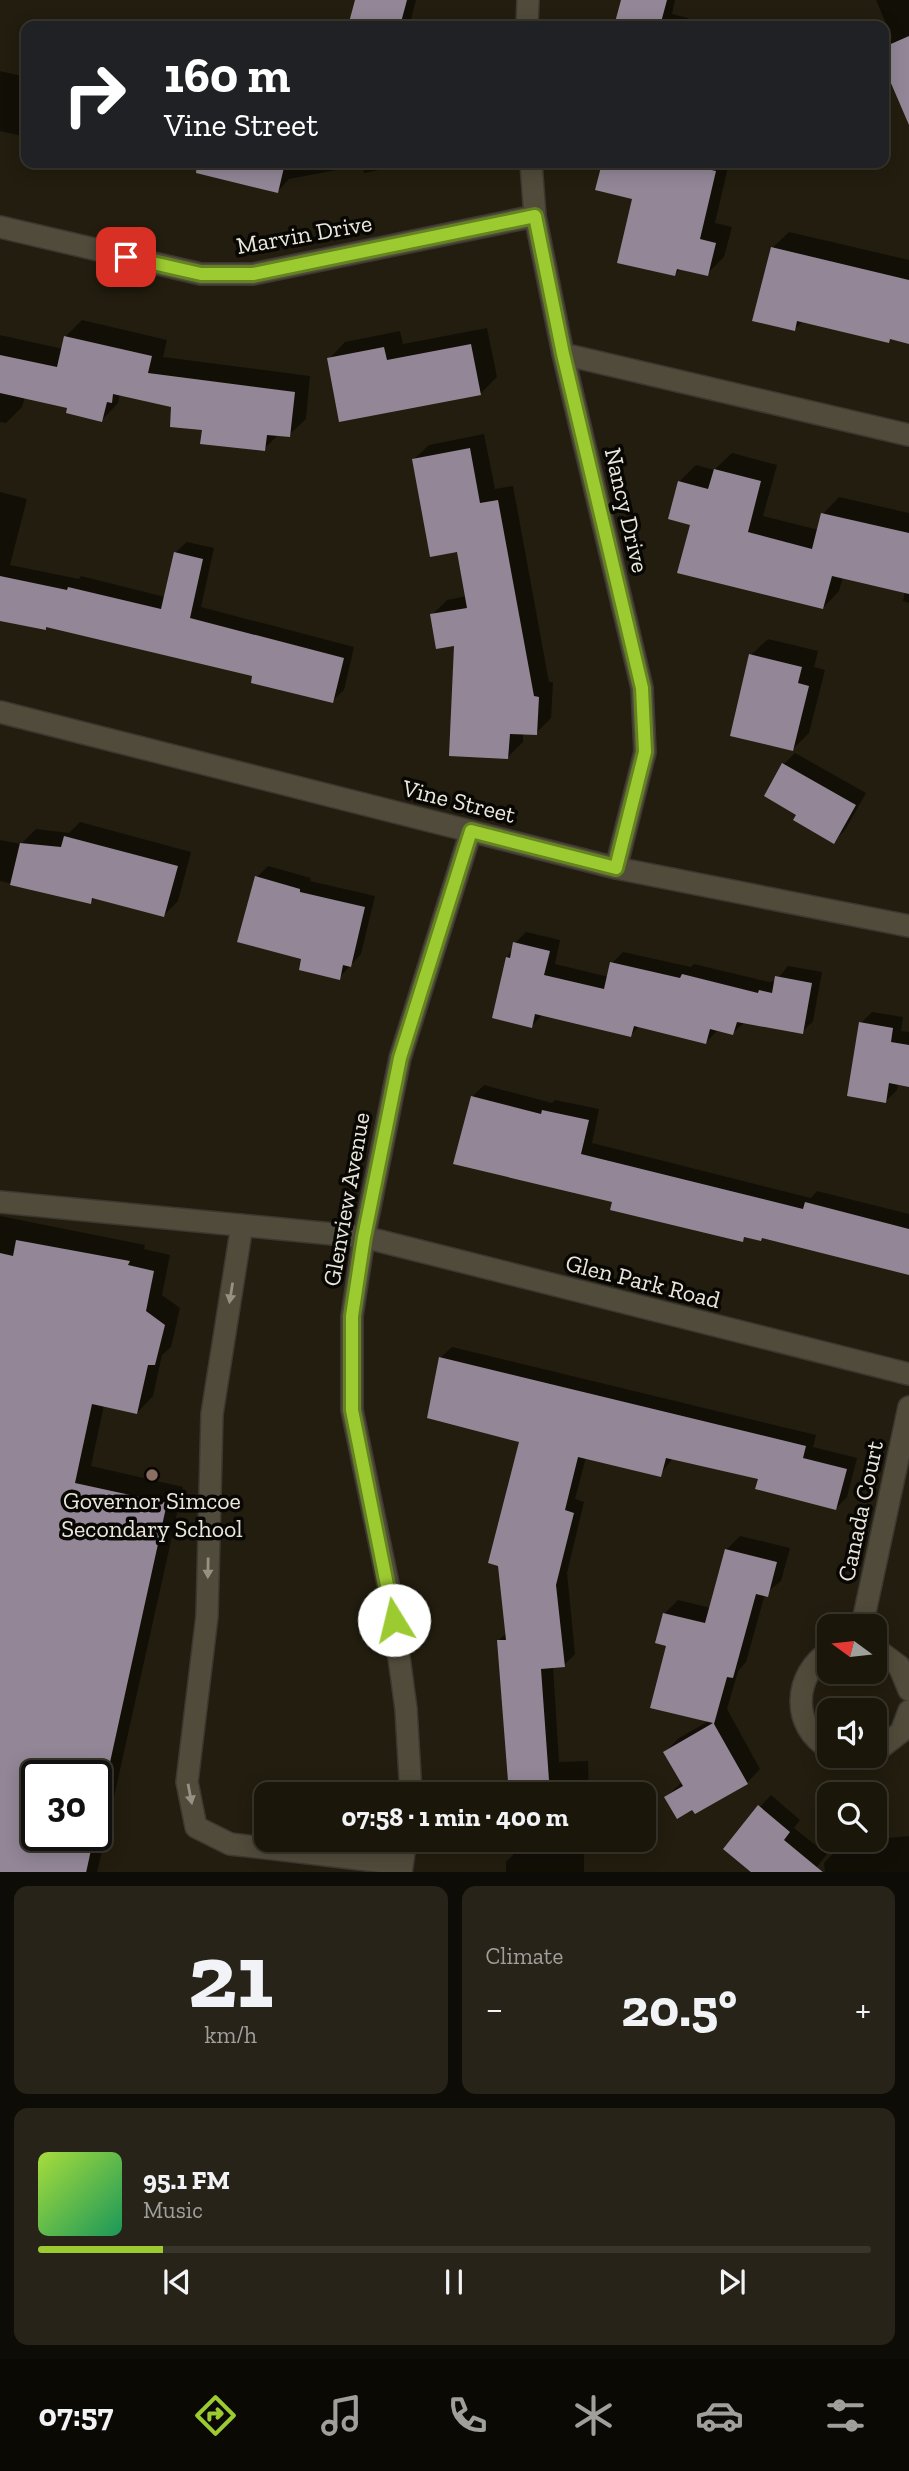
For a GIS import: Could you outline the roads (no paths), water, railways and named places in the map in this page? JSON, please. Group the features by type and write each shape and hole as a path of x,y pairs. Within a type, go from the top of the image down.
{"street":[{"path":"527,21 528,0"},
{"name":"Nancy Drive","path":"531,168 535,216 563,354 642,688 645,752 616,868"},
{"name":"Marvin Drive","path":"0,226 201,274 253,274 535,216"},
{"path":"563,354 909,435"},
{"name":"Vine Street","path":"0,712 616,868 909,926"},
{"name":"Glenview Avenue","path":"410,1782 406,1709 391,1598 352,1410 352,1316 364,1237 400,1058 471,831"},
{"name":"Glen Park Road","path":"0,1202 364,1237 909,1374"},
{"path":"242,1226 212,1414 207,1616 187,1782 196,1827 230,1844 402,1868"},
{"name":"Canada Court","path":"865,1614 909,1407"},
{"path":"887,1656 899,1665 909,1690"},
{"path":"817,1659 806,1673 800,1692 801,1711 807,1729 817,1741"},
{"path":"887,1743 901,1732 909,1712"}],"place":[{"name":"Governor Simcoe Secondary School","path":"152,1475"}]}
